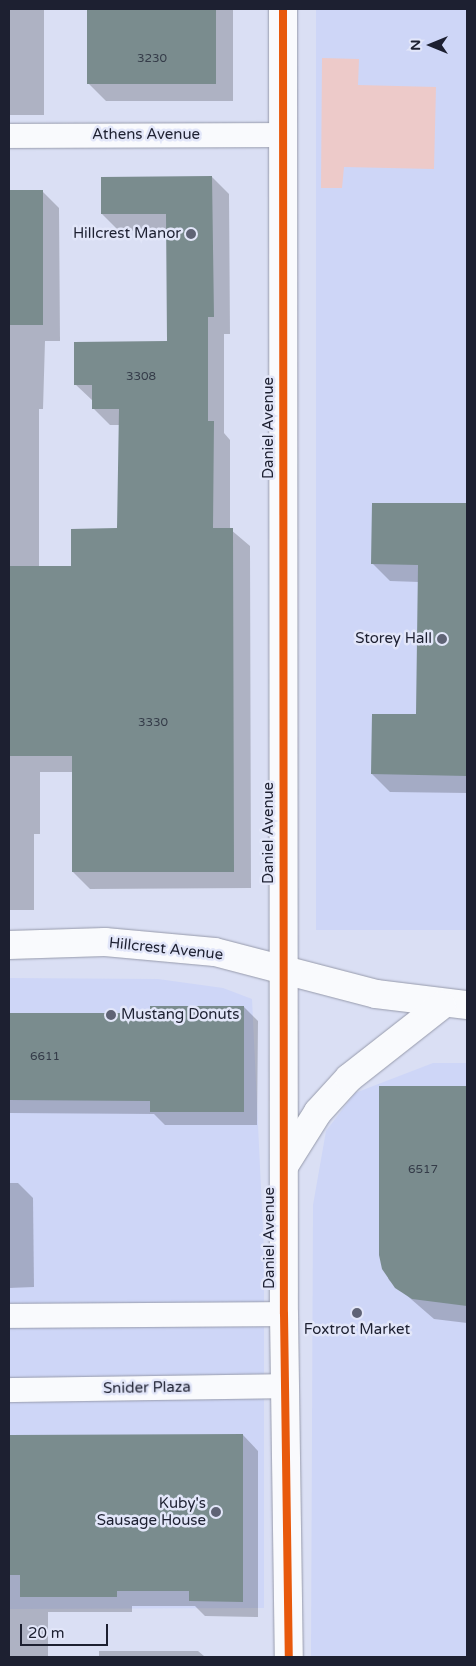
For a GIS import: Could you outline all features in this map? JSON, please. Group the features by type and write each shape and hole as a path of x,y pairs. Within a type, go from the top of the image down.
{"street":[{"name":"Daniel Avenue","path":"284,9 284,1386 289,1657"},
{"name":"Athens Avenue","path":"9,136 284,135"},
{"name":"Hillcrest Avenue","path":"9,946 105,942 215,952 376,994 454,1005"},
{"path":"284,1166 318,1112 349,1078 454,1005"},
{"path":"9,1316 284,1314"},
{"name":"Snider Plaza","path":"9,1390 284,1386"}],"shaded area":[{"path":"316,9 467,9 467,930 316,930"},
{"path":"322,58 359,59 358,85 436,87 434,169 344,167 342,188 321,188"},
{"path":"9,978 158,979 223,988 252,999 264,1251 264,1608 9,1609"},
{"path":"433,1063 467,1063 467,1657 311,1657 313,1205 326,1131 355,1093"}],"building":[{"path":"87,9 216,9 216,84 87,84"},
{"path":"212,176 214,317 208,317 208,421 214,421 213,528 233,528 234,872 72,872 72,756 9,756 9,566 71,566 71,529 117,528 119,409 92,409 92,385 74,385 74,342 167,341 166,214 101,214 101,177"},
{"path":"9,190 43,190 43,325 9,325"},
{"name":"Storey Hall","path":"372,503 467,503 467,776 371,774 372,714 416,714 418,565 371,564"},
{"path":"150,1006 244,1006 244,1112 150,1112 150,1101 9,1100 9,1013 150,1013"},
{"path":"379,1086 467,1086 467,1306 412,1299 395,1288 382,1269 379,1255"},
{"path":"243,1434 243,1602 189,1601 189,1591 117,1591 117,1597 20,1597 20,1575 9,1575 9,1435"}],"cycle path":[{"path":"283,9 284,1314 289,1657"}],"place":[{"name":"Hillcrest Manor","path":"191,234"},
{"name":"Storey Hall","path":"442,639"},
{"name":"Mustang Donuts","path":"111,1015"},
{"name":"Foxtrot Market","path":"357,1313"},
{"name":"Kuby's Sausage House","path":"216,1512"}]}
